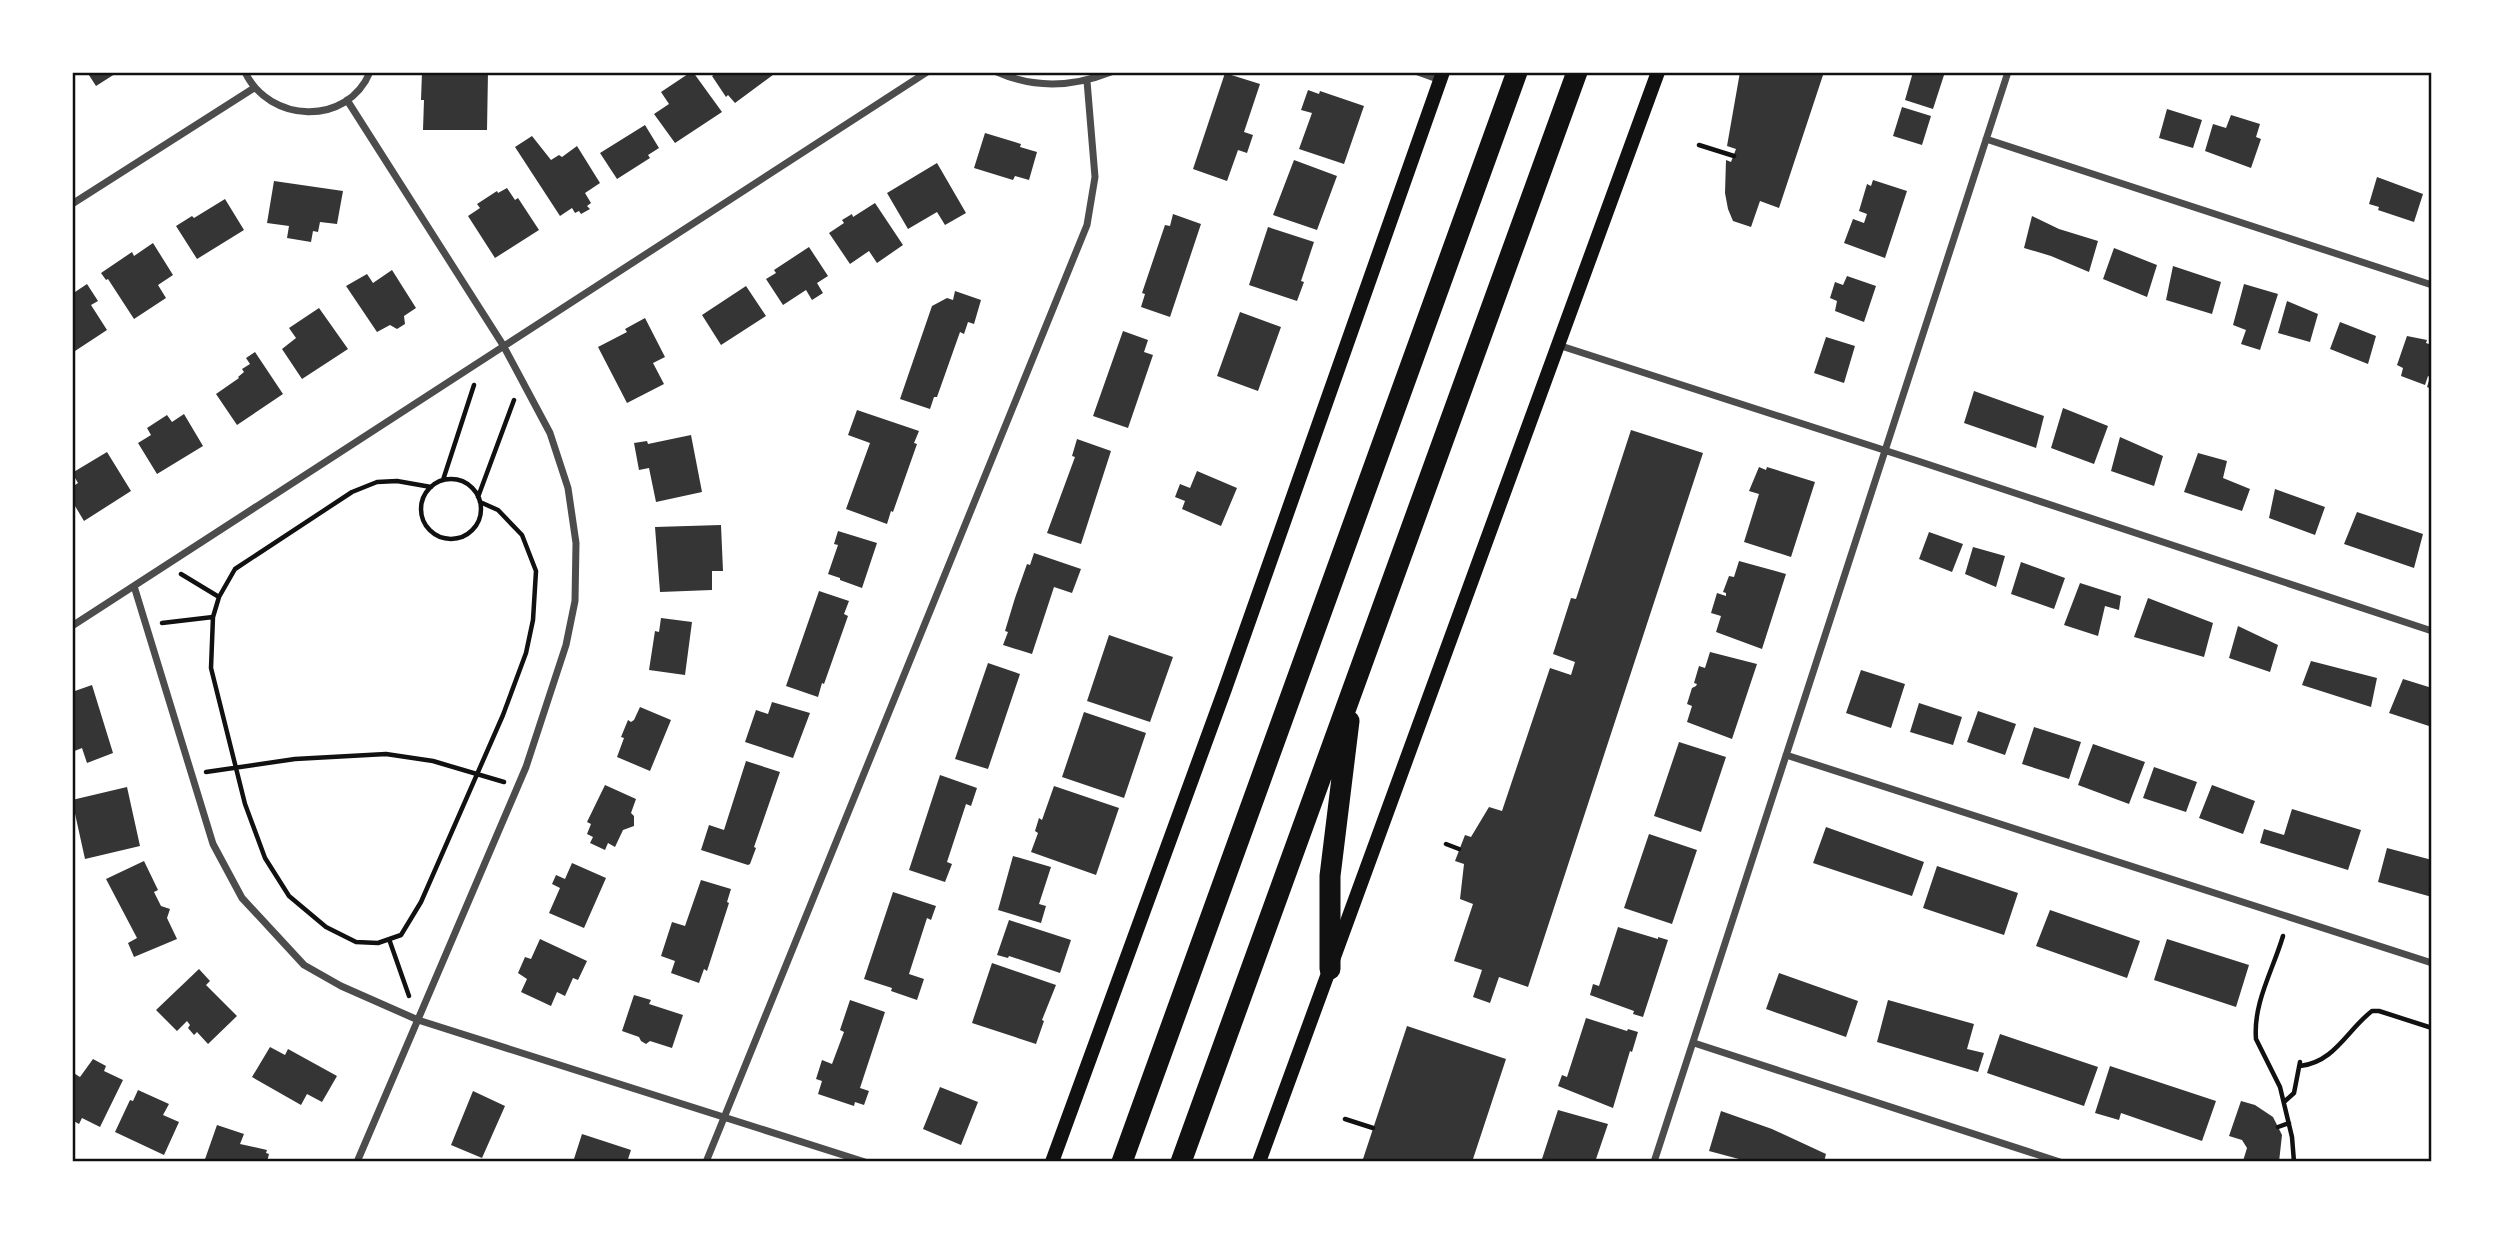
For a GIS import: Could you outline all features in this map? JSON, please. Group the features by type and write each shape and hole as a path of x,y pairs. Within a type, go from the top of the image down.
{"highway":[{"path":"1122,1162 1517,72"},
{"path":"1181,1162 1577,72"},
{"path":"1330,969 1330,876 1354,684"}],"main road":[{"path":"1259,1162 1658,72"},
{"path":"1052,1162 1225,689 1442,76"}],"street":[{"path":"245,72 254,88 280,107 298,112 317,112 347,100 359,90 370,72"},
{"path":"72,626 927,72"},
{"path":"997,72 1013,79 1055,85 1087,81 1111,72"},
{"path":"1418,72 1442,76"},
{"path":"1654,1162 2008,72"},
{"path":"706,1162 1087,225 1095,177 1087,81"},
{"path":"72,204 254,88"},
{"path":"347,100 503,345 550,433 568,488 576,543 575,601 566,645 518,786 357,1162"},
{"path":"1986,139 2432,285"},
{"path":"1557,345 2432,631"},
{"path":"134,586 213,844 242,898 303,965 341,986 418,1020 864,1162"},
{"path":"1786,755 2432,963"},
{"path":"1694,1043 2060,1162"}],"path":[{"path":"1699,145 1734,156"},
{"path":"443,481 483,359"},
{"path":"432,486 397,481 377,482 352,492 235,569 219,597 213,617 211,667 245,804 265,858 289,896 326,926 356,942 378,943 401,934 421,902 503,716 526,653 533,620 536,571 522,536 498,510 479,500 469,485 460,481 443,481 432,486 422,503 423,522 436,535 455,539 472,531 478,522 479,500 522,380"},
{"path":"166,566 219,597"},
{"path":"146,625 213,617"},
{"path":"192,774 295,759 386,754 433,761 518,786"},
{"path":"1446,844 1460,849"},
{"path":"2283,936 2257,1013 2255,1031 2256,1039 2280,1087 2289,1122 2294,1162"},
{"path":"389,939 418,1020"},
{"path":"2284,1102 2294,1093 2300,1064 2318,1062 2332,1052 2372,1011 2432,1028"},
{"path":"1345,1119 1373,1128"},
{"path":"2278,1127 2289,1122"}],"building":[{"path":"87,72 118,72 96,86"},
{"path":"422,72 488,72 487,130 423,130"},
{"path":"691,72 722,112 675,143 654,114 669,104 661,92"},
{"path":"718,72 777,72 735,103 728,95 726,97 712,76"},
{"path":"1740,72 1824,72 1779,208 1760,201 1751,227 1733,221 1725,193 1726,160 1731,162 1736,149 1727,146"},
{"path":"1913,72 1945,72 1933,109 1905,100"},
{"path":"1225,73 1260,84 1244,132 1253,135 1247,153 1238,150 1227,181 1193,169"},
{"path":"1308,90 1319,94 1320,91 1364,106 1344,164 1299,149 1312,113 1301,110"},
{"path":"1902,107 1931,116 1922,145 1893,136"},
{"path":"2167,109 2202,120 2193,148 2159,138"},
{"path":"2231,115 2260,124 2256,137 2261,139 2251,168 2205,151 2213,124 2226,128"},
{"path":"645,125 659,148 648,155 650,158 617,179 600,153"},
{"path":"985,133 1037,152 1029,180 1015,176 1013,180 974,168"},
{"path":"532,136 551,160 559,155 562,157 577,146 600,183 585,193 591,203 587,206 590,209 581,214 579,211 575,213 572,208 560,216 515,147"},
{"path":"1294,160 1337,176 1317,230 1273,215"},
{"path":"937,163 966,213 945,225 937,212 908,229 887,193"},
{"path":"2377,177 2423,194 2414,222 2378,210 2379,207 2369,204"},
{"path":"1873,180 1907,191 1885,258 1844,243 1853,219 1864,223 1867,214 1859,211 1867,184 1871,186"},
{"path":"274,181 343,191 337,224 320,222 318,232 313,231 311,242 287,238 289,226 267,223"},
{"path":"507,188 515,200 518,198 539,230 495,258 468,216 480,208 477,204"},
{"path":"225,199 244,230 197,259 176,226"},
{"path":"875,203 903,245 877,263 869,251 850,264 829,233 844,223 842,220 852,214 853,217"},
{"path":"1173,214 1201,224 1170,317 1141,307 1145,294 1142,293 1165,225 1170,226"},
{"path":"2032,216 2059,229 2098,241 2089,272 2024,248"},
{"path":"1268,227 1314,242 1297,301 1249,285"},
{"path":"153,243 173,275 158,285 166,298 134,319 108,279 101,273 132,252 134,256"},
{"path":"809,247 828,276 817,283 823,293 812,300 806,290 783,305 766,279 776,273 774,270"},
{"path":"2114,248 2157,265 2147,297 2103,279"},
{"path":"2173,266 2221,282 2212,314 2166,300"},
{"path":"392,270 416,308 404,316 405,324 397,329 390,325 377,332 346,286 367,274 373,283"},
{"path":"1847,276 1876,286 1864,322 1835,311 1837,301 1830,298 1835,282 1843,285"},
{"path":"87,284 98,301 91,305 107,330 72,353 72,294"},
{"path":"2244,284 2278,294 2260,350 2241,344 2246,330 2233,325"},
{"path":"746,286 766,316 721,345 702,315"},
{"path":"955,291 981,300 974,324 968,322 964,334 960,332 937,397 934,397 930,409 900,399 932,306 947,298 953,300"},
{"path":"2287,301 2318,314 2310,342 2278,333"},
{"path":"319,308 348,349 302,379 282,349 296,338 289,328"},
{"path":"1240,312 1281,327 1258,391 1217,376"},
{"path":"645,318 665,357 653,363 664,384 627,403 598,347 627,332 625,329"},
{"path":"2340,322 2376,336 2368,364 2330,349"},
{"path":"1123,331 1148,340 1144,352 1153,355 1128,428 1093,416"},
{"path":"2407,336 2427,340 2426,343 2432,345 2432,389 2427,387 2428,376 2425,385 2401,376 2403,368 2397,365"},
{"path":"1826,337 1855,346 1844,383 1814,373"},
{"path":"255,352 283,394 237,425 216,394 239,378 244,372 242,369 250,364 246,358"},
{"path":"1974,391 2044,416 2036,448 1964,423"},
{"path":"2063,408 2108,426 2094,464 2051,448"},
{"path":"857,410 919,431 914,443 917,444 887,524 846,509 870,443 848,435"},
{"path":"184,414 203,446 157,474 138,443 151,435 147,428 167,415 172,422"},
{"path":"1631,430 1703,453 1528,987 1499,977 1490,1003 1473,997 1482,970 1454,961 1473,904 1460,899 1464,864 1455,861 1465,835 1471,837 1489,807 1502,811 1550,668 1571,675 1575,662 1553,654 1571,598 1576,599"},
{"path":"691,435 702,492 656,502 649,468 639,470 634,443 647,441 648,444"},
{"path":"2120,437 2163,456 2154,486 2111,471"},
{"path":"1077,439 1111,451 1081,544 1047,533 1075,457 1072,456"},
{"path":"107,452 131,491 84,521 72,501 72,487 78,483 72,473"},
{"path":"2198,453 2227,461 2223,478 2250,489 2242,511 2184,492"},
{"path":"1759,467 1815,482 1791,557 1744,542 1759,494 1749,491"},
{"path":"1197,471 1237,488 1221,526 1182,509 1185,501 1175,497 1180,484 1190,488"},
{"path":"2275,489 2325,507 2315,535 2269,518"},
{"path":"2357,512 2423,534 2414,568 2344,544"},
{"path":"721,525 723,571 712,571 712,590 660,592 655,527"},
{"path":"838,531 877,543 862,588 828,574 838,545 834,544"},
{"path":"1929,532 1963,544 1952,572 1919,559"},
{"path":"1973,547 2005,556 1996,587 1965,574"},
{"path":"1034,553 1081,569 1072,593 1054,587 1032,654 1003,645 1015,598 1027,564 1030,565"},
{"path":"1739,561 1786,574 1762,649 1716,632 1721,616 1711,613 1717,593 1726,596 1723,592 1729,576 1734,577"},
{"path":"2021,562 2065,578 2054,609 2011,594"},
{"path":"2080,583 2121,596 2119,610 2105,606 2098,636 2064,625"},
{"path":"819,591 849,601 844,614 848,616 818,697 786,686"},
{"path":"2148,598 2213,623 2204,657 2134,637"},
{"path":"661,618 692,622 685,675 649,670 655,631 659,632"},
{"path":"2238,626 2278,645 2270,672 2229,658"},
{"path":"1109,635 1173,657 1150,722 1087,701"},
{"path":"1710,652 1757,664 1732,739 1687,722 1692,706 1687,704 1692,688 1697,684 1694,683 1699,666 1705,668"},
{"path":"2311,661 2377,678 2371,707 2302,685"},
{"path":"988,663 1020,674 988,769 955,759"},
{"path":"1861,670 1905,684 1891,728 1846,713"},
{"path":"2403,679 2432,688 2432,727 2389,713"},
{"path":"92,685 113,753 87,763 82,748 72,752 72,692"},
{"path":"772,702 810,713 793,758 745,742 756,710 768,714"},
{"path":"1919,703 1962,717 1953,745 1910,732"},
{"path":"640,707 671,720 650,771 617,757 628,720 634,720"},
{"path":"1978,711 2016,724 2005,755 1967,742"},
{"path":"1084,712 1146,733 1124,798 1062,777"},
{"path":"2034,727 2081,742 2069,779 2022,764"},
{"path":"1679,742 1726,757 1701,832 1654,816"},
{"path":"2093,744 2145,762 2129,804 2078,785"},
{"path":"746,761 780,772 748,865 701,850 709,825 724,830"},
{"path":"2154,767 2197,782 2186,812 2143,798"},
{"path":"940,775 977,788 971,806 966,804 947,862 952,864 945,882 909,870"},
{"path":"605,785 636,799 631,813 634,816 634,826 623,830 615,847 608,843 605,850 590,843 593,837 587,834 591,824 587,822"},
{"path":"2212,785 2255,801 2243,834 2199,818"},
{"path":"1054,786 1119,808 1096,875 1031,852 1038,833 1035,831 1039,818 1042,820"},
{"path":"127,787 140,846 85,859 72,800"},
{"path":"2292,809 2361,830 2348,870 2260,843 2264,829 2284,835"},
{"path":"1826,827 1924,862 1912,896 1813,863"},
{"path":"1649,834 1697,850 1672,924 1624,908"},
{"path":"2387,848 2432,860 2432,897 2378,882"},
{"path":"1013,856 1051,867 1039,904 1046,906 1041,923 998,910"},
{"path":"144,861 158,890 154,892 161,906 170,909 167,918 177,939 134,957 128,943 137,938 106,879"},
{"path":"572,863 606,878 584,928 549,913 560,888 552,884 556,875 565,879"},
{"path":"1937,866 2018,893 2004,935 1923,908"},
{"path":"701,880 731,889 707,971 704,969 699,983 671,973 675,961 661,956 672,922 685,926"},
{"path":"893,892 936,906 931,920 927,918 909,974 924,979 917,1000 864,979"},
{"path":"2050,910 2140,941 2127,978 2036,946"},
{"path":"1009,920 1071,940 1060,973 1009,956 997,955"},
{"path":"1618,927 1668,940 1643,1017 1590,995 1593,984 1599,986"},
{"path":"540,939 587,961 578,980 573,978 565,996 557,992 551,1006 521,992 527,979 518,973 525,957 531,959"},
{"path":"2167,939 2249,965 2236,1007 2154,980"},
{"path":"992,963 1056,985 1036,1044 972,1023"},
{"path":"199,969 210,981 206,985 237,1016 208,1044 197,1032 194,1035 188,1028 190,1025 187,1021 177,1031 156,1010"},
{"path":"1779,973 1858,1001 1846,1037 1766,1009"},
{"path":"634,995 651,1000 649,1004 683,1015 672,1048 650,1041 646,1044 639,1037 622,1031"},
{"path":"850,1000 885,1012 860,1088 869,1091 864,1105 855,1102 854,1106 818,1094 822,1081 816,1079 822,1060 832,1064 844,1032 840,1030"},
{"path":"1888,1000 1974,1024 1967,1049 1984,1053 1978,1072 1877,1042"},
{"path":"1586,1018 1638,1032 1613,1108 1558,1086 1562,1075 1567,1077"},
{"path":"1407,1026 1506,1059 1472,1162 1362,1162"},
{"path":"2000,1034 2098,1067 2084,1106 1987,1073"},
{"path":"270,1047 285,1055 288,1049 337,1076 322,1102 307,1094 301,1105 252,1077"},
{"path":"93,1059 106,1066 104,1071 123,1080 100,1127 82,1118 79,1124 72,1120 72,1072 80,1077"},
{"path":"2110,1066 2216,1101 2202,1141 2121,1113 2119,1120 2095,1113"},
{"path":"940,1087 978,1102 961,1145 923,1129"},
{"path":"138,1090 169,1104 163,1115 179,1122 164,1155 115,1132 130,1100 133,1101"},
{"path":"473,1091 505,1106 482,1158 451,1145"},
{"path":"2241,1101 2255,1105 2273,1117 2282,1135 2279,1162 2243,1161 2247,1148 2242,1140 2229,1136"},
{"path":"1558,1110 1608,1124 1595,1162 1541,1162"},
{"path":"1721,1111 1772,1129 1826,1154 1824,1162 1750,1162 1709,1151"},
{"path":"217,1125 244,1134 240,1144 267,1150 267,1162 204,1162"},
{"path":"582,1134 631,1150 627,1162 573,1162"}]}
